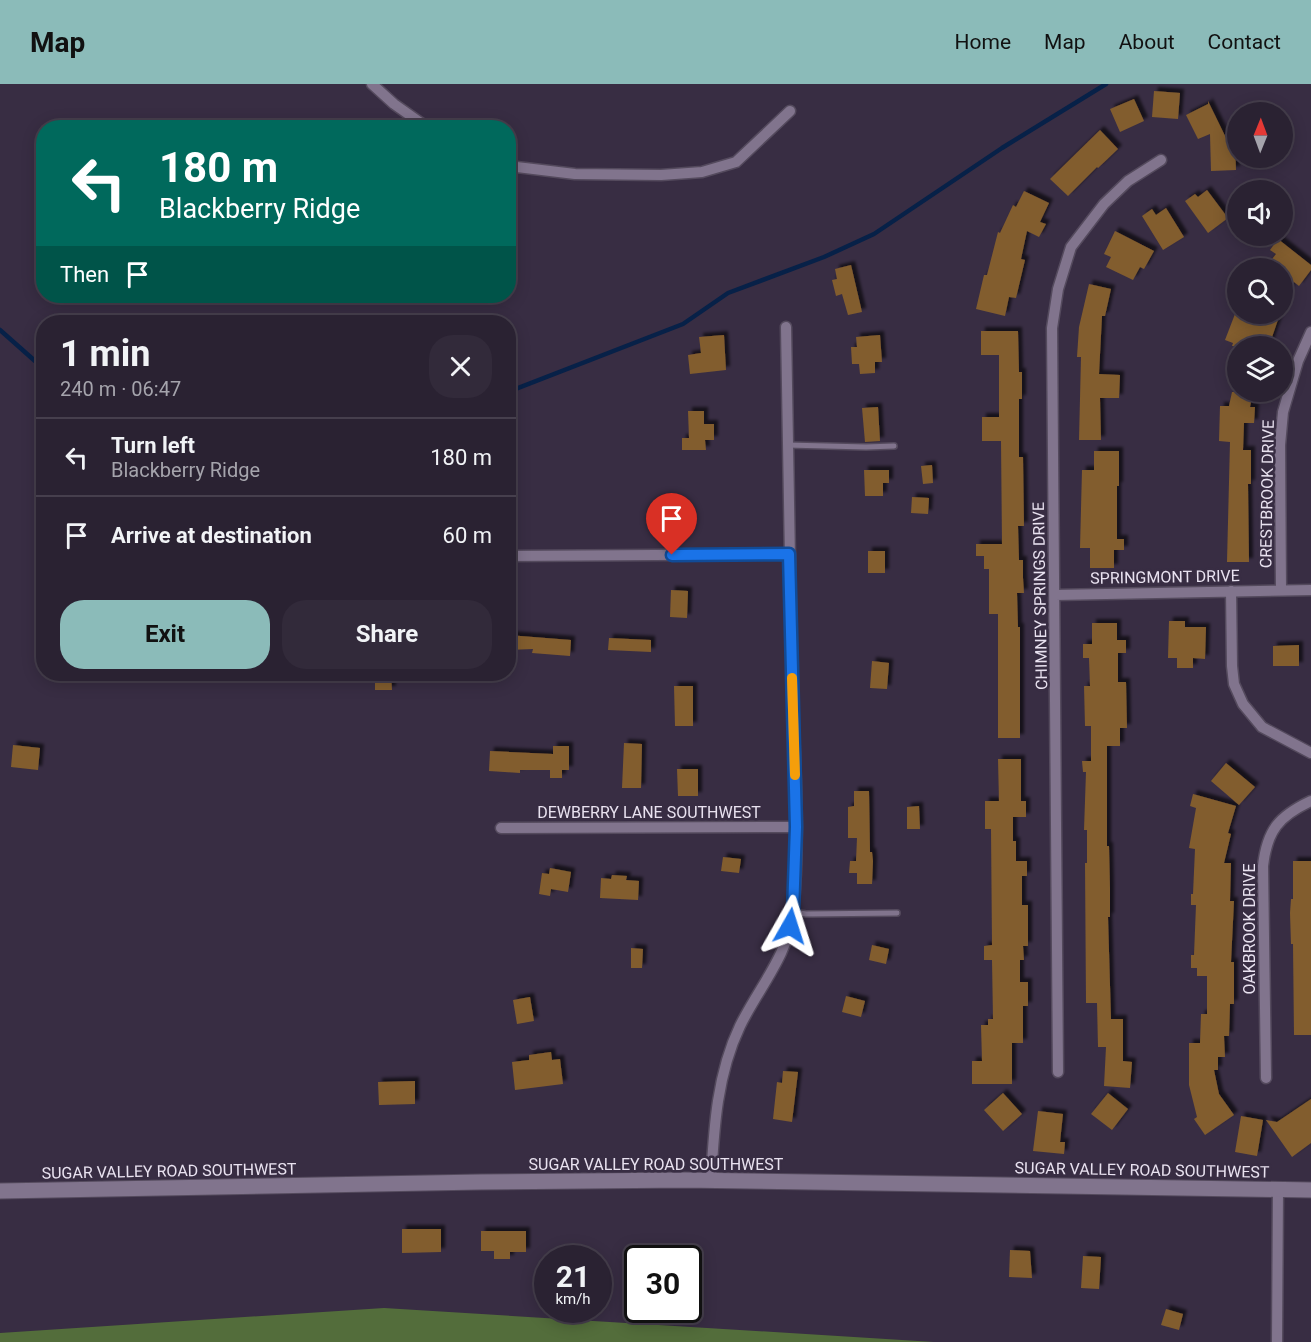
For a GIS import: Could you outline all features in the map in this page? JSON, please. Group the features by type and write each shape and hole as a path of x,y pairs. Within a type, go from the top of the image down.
{"street":[{"path":"372,84 417,120"},
{"path":"516,167 575,174 661,175 702,172 736,162 790,111"},
{"name":"CHIMNEY SPRINGS DRIVE","path":"1058,1072 1052,328 1058,289 1071,247 1104,204 1128,181 1161,160"},
{"path":"711,1180 715,1113 726,1060 741,1024 777,964 788,939 793,912 796,827 786,327"},
{"name":"CRESTBROOK DRIVE","path":"1281,589 1283,412 1298,361 1311,332"},
{"path":"516,556 789,554"},
{"name":"SPRINGMONT DRIVE","path":"1055,595 1311,590"},
{"path":"1231,591 1233,675 1234,684 1243,704 1263,728 1311,753"},
{"name":"OAKBROOK DRIVE","path":"1266,1078 1263,866 1265,845 1281,820 1295,808 1311,801"},
{"name":"DEWBERRY LANE SOUTHWEST","path":"501,828 796,827"},
{"name":"SUGAR VALLEY ROAD SOUTHWEST","path":"0,1191 711,1180 1311,1190"},
{"path":"1277,1342 1278,1190"}],"lane":[{"path":"787,445 894,446"},
{"path":"793,912 806,914 897,913"}],"green space":[{"path":"384,1308 534,1317 534,1323 612,1322 934,1342 0,1342 0,1333"}],"building":[{"path":"1154,91 1180,93 1178,119 1152,117"},
{"path":"1134,99 1144,121 1120,132 1110,109"},
{"path":"1208,101 1227,140 1227,168 1236,168 1236,170 1211,171 1210,134 1198,139 1186,115 1208,104"},
{"path":"1100,130 1118,149 1068,196 1050,179"},
{"path":"1207,190 1227,217 1208,233 1185,201 1195,194 1198,197"},
{"path":"1024,191 1049,203 1040,222 1046,224 1039,237 1027,231 1021,259 1025,260 1016,298 1009,297 1005,316 976,309 998,232 1000,233 1013,205 1016,207"},
{"path":"1166,208 1184,237 1163,250 1142,216 1152,209 1156,215"},
{"path":"1115,231 1154,251 1144,269 1140,267 1133,280 1106,267 1111,257 1104,254"},
{"path":"1273,246 1287,246 1311,265 1311,270 1299,286 1294,282 1293,284 1293,258 1273,258 1276,254 1270,250"},
{"path":"851,265 862,312 848,315 842,294 836,296 832,280 837,279 835,269"},
{"path":"1089,284 1111,289 1105,316 1102,316 1099,374 1120,375 1119,398 1100,398 1101,440 1079,440 1081,357 1077,357 1079,327"},
{"path":"1231,324 1277,324 1272,336 1227,336 1227,341 1225,340"},
{"path":"981,331 1018,331 1019,372 1022,372 1022,399 1019,399 1019,457 1023,457 1024,526 1018,526 1019,560 1023,560 1024,593 1017,593 1018,627 1020,627 1020,738 998,738 998,614 989,614 989,569 984,569 984,556 976,556 976,544 1002,544 1001,441 982,441 982,417 999,417 999,355 981,355"},
{"path":"724,335 726,370 690,374 688,355 701,353 699,337"},
{"path":"880,335 882,362 875,362 875,373 860,374 859,364 852,364 851,347 857,347 856,337"},
{"path":"1230,402 1251,402 1250,407 1255,407 1254,423 1244,423 1243,450 1251,450 1251,484 1248,484 1249,562 1227,562 1230,442 1219,441 1220,406 1229,406"},
{"path":"878,407 880,441 865,442 862,408"},
{"path":"688,411 704,411 704,424 714,424 714,440 705,440 706,450 682,450 682,438 689,438"},
{"path":"1094,451 1119,451 1117,539 1124,539 1124,550 1114,550 1114,568 1090,568 1090,548 1080,548 1082,470 1094,470"},
{"path":"932,465 933,483 923,484 921,466"},
{"path":"864,470 889,470 889,483 883,483 883,496 865,496"},
{"path":"912,497 929,498 928,514 911,513"},
{"path":"868,551 885,551 885,573 868,573"},
{"path":"671,590 688,591 687,618 670,617"},
{"path":"1169,621 1185,621 1185,627 1206,627 1205,659 1193,658 1193,668 1177,668 1177,658 1168,658"},
{"path":"1092,623 1117,623 1117,640 1126,640 1126,653 1118,653 1118,682 1126,682 1127,728 1120,728 1120,746 1107,746 1107,846 1109,846 1110,889 1110,917 1108,917 1111,1019 1123,1019 1123,1061 1132,1062 1130,1088 1104,1086 1106,1047 1098,1047 1097,1003 1086,1003 1085,863 1087,863 1087,830 1084,830 1086,772 1083,772 1082,761 1091,761 1091,726 1085,726 1084,686 1090,686 1089,658 1083,658 1083,644 1092,644"},
{"path":"516,636 571,640 570,656 532,653 533,649 516,650"},
{"path":"609,638 651,640 651,652 608,650"},
{"path":"1299,645 1299,666 1273,666 1273,646"},
{"path":"872,661 889,663 887,689 870,688"},
{"path":"375,681 391,681 392,690 375,690"},
{"path":"674,686 693,686 693,726 675,726"},
{"path":"624,743 642,744 641,788 622,788"},
{"path":"13,745 40,748 38,770 11,767"},
{"path":"553,746 569,746 569,770 562,770 562,778 550,778 550,770 520,770 520,773 489,771 490,751 553,754"},
{"path":"998,759 1021,759 1021,801 1026,801 1026,817 1013,817 1013,841 1016,841 1016,861 1027,861 1027,876 1022,876 1022,905 1028,905 1028,946 1023,946 1024,960 1020,960 1020,982 1028,982 1028,1006 1023,1006 1023,1043 1012,1043 1012,1084 972,1084 972,1061 982,1061 981,1025 988,1025 988,1019 993,1019 992,960 984,960 984,946 992,945 991,829 985,829 985,801 999,801"},
{"path":"1226,763 1255,787 1239,805 1211,781"},
{"path":"677,769 698,769 698,796 678,796"},
{"path":"854,791 869,791 872,884 857,884 857,873 849,873 850,861 856,861 857,838 848,838 848,807 854,806"},
{"path":"1193,794 1236,806 1228,833 1231,834 1224,863 1231,863 1230,901 1234,901 1231,962 1234,962 1234,1004 1230,1004 1229,1036 1224,1036 1225,1057 1218,1057 1218,1070 1214,1070 1219,1094 1234,1115 1205,1135 1194,1119 1197,1117 1189,1085 1189,1043 1200,1043 1201,1014 1207,1014 1207,976 1197,976 1197,968 1191,968 1191,955 1194,955 1196,905 1191,905 1195,849 1189,848 1196,808 1190,806"},
{"path":"919,806 920,829 907,829 907,807"},
{"path":"723,857 741,859 739,873 721,871"},
{"path":"1293,861 1311,861 1311,1035 1294,1035 1293,944 1291,944 1290,913 1291,899 1293,899"},
{"path":"550,868 571,872 568,892 551,889 550,896 539,894 542,873 549,874"},
{"path":"612,875 627,876 626,880 639,881 638,900 600,898 601,878 611,879"},
{"path":"872,945 889,949 886,964 869,960"},
{"path":"631,948 643,949 642,968 631,968"},
{"path":"846,996 865,1001 861,1017 842,1012"},
{"path":"530,997 534,1021 517,1024 513,1000"},
{"path":"551,1052 552,1060 560,1059 563,1084 515,1090 512,1062 529,1060 529,1055"},
{"path":"783,1071 798,1072 792,1122 773,1119 777,1082 782,1083"},
{"path":"415,1081 415,1104 379,1105 378,1082"},
{"path":"1003,1093 1022,1114 1003,1131 984,1110"},
{"path":"1108,1093 1128,1109 1112,1130 1091,1114"},
{"path":"1311,1099 1311,1143 1292,1157 1266,1120 1277,1122"},
{"path":"1038,1111 1063,1114 1060,1142 1065,1142 1064,1154 1033,1151"},
{"path":"1241,1116 1263,1120 1257,1156 1235,1152"},
{"path":"402,1229 441,1229 441,1252 402,1253"},
{"path":"481,1231 526,1231 526,1252 510,1252 510,1259 494,1259 494,1251 481,1251"},
{"path":"1010,1250 1030,1251 1032,1278 1009,1277"},
{"path":"1083,1256 1101,1257 1099,1289 1081,1288"},
{"path":"1166,1309 1183,1314 1179,1330 1161,1325"}],"waterway":[{"path":"516,389 683,324 728,293 824,257 874,234 1002,148 1106,84"},
{"path":"0,330 36,361"}],"slow traffic":[{"path":"792,678 795,775"}],"route":[{"path":"672,555 789,554 796,827 793,912 790,926"}]}
